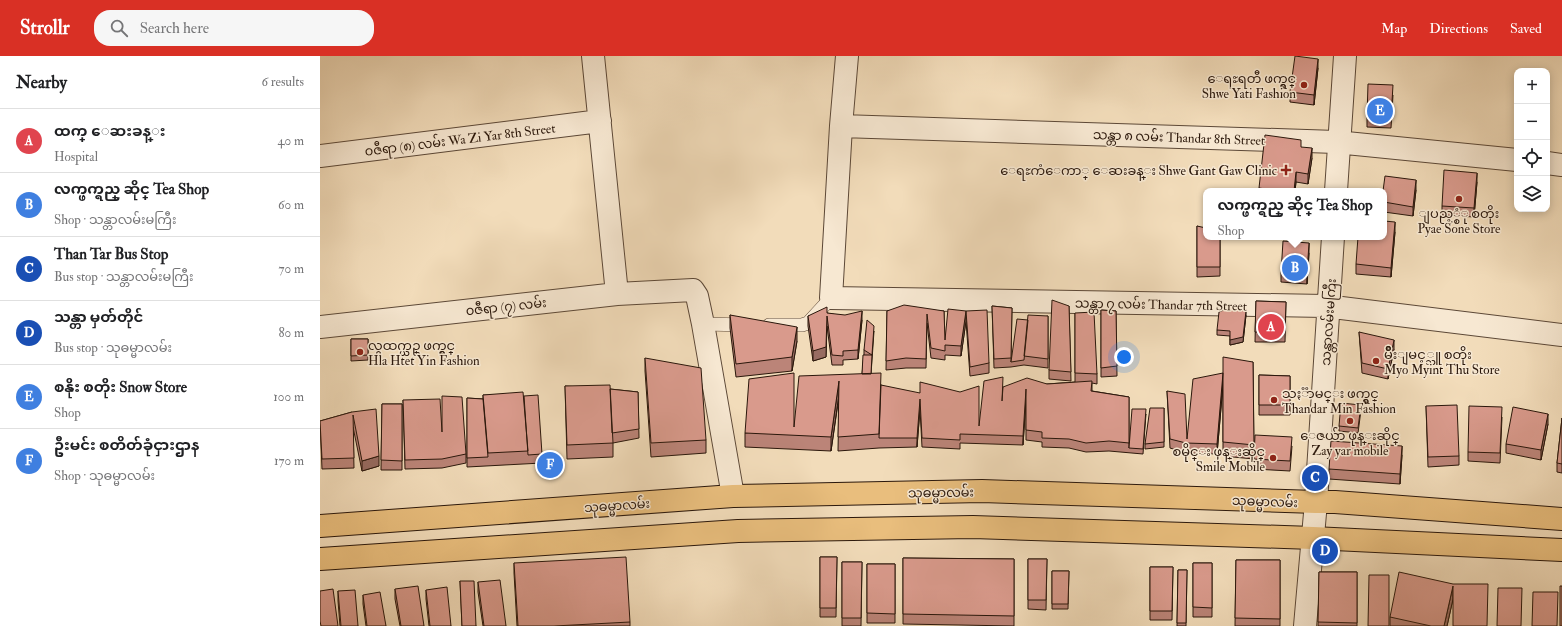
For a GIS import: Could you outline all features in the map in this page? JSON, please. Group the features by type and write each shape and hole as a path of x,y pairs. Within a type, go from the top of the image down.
{"main road":[{"name":"သုဓမ္မာလမ်း","path":"320,526 733,496 982,491 1335,502 1562,519"},
{"path":"320,559 738,531 973,527 1313,538 1562,550"}],"street":[{"path":"593,56 618,294"},
{"path":"831,298 841,126 847,56"},
{"path":"1336,188 1345,56"},
{"name":"၀ဇီရာ (၈) လမ်း Wa Zi Yar 8th Street","path":"320,156 600,121"},
{"name":"သန္တာ ၈ လမ်း Thandar 8th Street","path":"841,126 1339,142 1514,160"},
{"path":"1550,163 1562,165"},
{"name":"သန္တာလမ်းမကြီး","path":"1305,626 1316,502 1333,240"},
{"name":"၀ဇီရာ (၇) လမ်း","path":"320,327 618,294 693,290 697,296 703,324"},
{"name":"သန္တာ ၇ လမ်း Thandar 7th Street","path":"831,298 1329,307 1562,335"},
{"path":"703,324 733,496"}],"lane":[{"path":"703,324 802,325 808,323 831,298"}],"building":[{"name":"ေရႊရတီ ဖက္ရွင္ Shwe Yati Fashion","path":"1295,56 1318,59 1314,95 1290,92"},
{"path":"1368,84 1393,85 1391,118 1367,117"},
{"name":"ေရႊကံေကာ္ ေဆးခန္း Shwe Gant Gaw Clinic","path":"1265,135 1301,140 1301,147 1312,148 1308,174 1296,172 1294,188 1259,188"},
{"name":"ျပည့္စံု စတိုး Pyae Sone Store","path":"1444,170 1477,173 1474,208 1442,206"},
{"path":"1385,176 1416,180 1413,207 1387,203 1387,188 1383,188"},
{"path":"1387,221 1395,222 1391,268 1356,264 1358,240 1387,240"},
{"path":"1197,226 1203,227 1203,240 1220,240 1220,267 1197,267"},
{"path":"1283,241 1309,243 1307,274 1281,273"},
{"path":"1052,300 1069,306 1071,372 1049,370"},
{"path":"1256,301 1286,302 1285,332 1255,332"},
{"path":"904,305 944,311 945,340 948,309 966,311 961,346 945,345 945,351 931,348 927,314 926,359 906,358 886,361 887,311"},
{"path":"992,306 1012,308 1011,358 994,359"},
{"path":"827,307 827,313 845,315 862,311 858,350 843,351 843,356 832,355 827,316 826,347 813,351 808,316"},
{"path":"1231,307 1246,311 1243,337 1230,340 1230,331 1217,330 1219,312"},
{"path":"987,310 989,363 970,367 966,311"},
{"path":"1101,310 1116,311 1117,366 1101,368"},
{"path":"1094,312 1097,374 1075,373 1075,313"},
{"path":"730,315 797,327 792,357 736,364"},
{"path":"1028,315 1048,316 1048,359 1024,356"},
{"path":"1017,319 1028,320 1024,360 1011,362"},
{"path":"867,320 874,326 872,355 864,350"},
{"name":"မ်ိဳးျမင့္သူ စတိုး Myo Myint Thu Store","path":"1359,332 1394,340 1388,369 1362,363"},
{"name":"လွထက္ယဥ္ ဖက္ရွင္ Hla Htet Yin Fashion","path":"351,339 368,339 368,355 351,356"},
{"path":"863,355 872,355 871,374 862,374"},
{"path":"1223,357 1253,362 1254,445 1223,442"},
{"path":"645,358 701,368 706,440 651,443"},
{"path":"794,373 794,427 799,376 881,373 879,434 838,437 839,381 831,437 745,433 749,379"},
{"path":"1223,373 1217,444 1186,443 1170,439 1167,391 1185,394 1187,439 1193,379"},
{"name":"သႏၱာမင္း ဖက္ရွင္ Thandar Min Fashion","path":"1259,375 1290,376 1290,405 1259,405"},
{"path":"1003,377 1002,401 1003,387 1027,378 1047,384 1092,381 1091,391 1129,397 1129,443 1109,441 1086,443 1069,439 1042,438 1042,432 1026,430 1026,389 1023,436 960,434 960,440 922,438 920,399 917,438 879,438 881,385 920,393 920,382 960,392 979,386 979,426 984,381"},
{"path":"610,385 613,443 567,445 565,386"},
{"path":"610,389 638,392 639,429 612,433"},
{"path":"523,392 528,451 488,453 483,395"},
{"path":"538,395 542,454 528,455 524,396"},
{"path":"442,396 462,397 466,454 442,459 405,460 403,400 440,399 442,432"},
{"path":"467,398 483,399 488,457 467,458"},
{"name":"ေဇယ်ာ ဖုန္းဆိုင္ Zay yar mobile","path":"1341,403 1361,405 1358,428 1339,426"},
{"path":"382,404 402,404 402,461 381,460"},
{"path":"1457,405 1459,456 1428,457 1426,406"},
{"path":"1469,406 1502,407 1500,453 1468,452"},
{"path":"1513,407 1548,414 1541,450 1506,444"},
{"path":"1150,408 1164,408 1164,442 1145,444"},
{"path":"376,409 379,456 362,461 353,415 354,458 322,459 320,421 352,412"},
{"path":"1132,409 1146,409 1143,449 1129,448"},
{"path":"1562,418 1562,464 1557,463"},
{"path":"1255,435 1292,437 1290,461 1254,459"},
{"path":"1331,441 1402,446 1400,474 1329,469"},
{"path":"626,557 630,622 554,626 518,626 514,563"},
{"path":"820,557 837,557 836,608 820,608"},
{"path":"903,558 1014,559 1014,616 903,614"},
{"path":"1028,559 1047,559 1046,600 1028,600"},
{"path":"1236,560 1280,560 1280,619 1235,618"},
{"path":"842,562 862,562 861,618 842,618"},
{"path":"1193,563 1212,563 1212,608 1193,607"},
{"path":"867,564 895,564 895,614 867,613"},
{"path":"1150,567 1173,567 1172,611 1150,611"},
{"path":"1178,570 1187,570 1186,623 1177,623"},
{"path":"1052,571 1069,571 1068,604 1052,604"},
{"path":"1319,572 1357,572 1357,623 1318,622"},
{"path":"1399,572 1453,584 1488,584 1487,626 1453,626 1453,586 1444,626 1431,626 1390,617"},
{"path":"1369,575 1389,575 1389,626 1368,626"},
{"path":"500,580 506,626 484,626 478,582"},
{"path":"460,581 474,581 476,626 462,626"},
{"path":"418,586 424,626 401,626 395,589"},
{"path":"1560,586 1562,586 1562,626 1560,626"},
{"path":"447,587 451,626 430,626 426,590"},
{"path":"1498,588 1522,588 1521,626 1497,626"},
{"path":"333,589 338,626 321,626 320,591"},
{"path":"355,590 358,626 341,626 338,591"},
{"path":"380,592 386,626 367,626 363,595"},
{"path":"1533,592 1558,592 1557,626 1532,626"}],"place":[{"name":"ေရႊရတီ ဖက္ရွင္ Shwe Yati Fashion","path":"1304,85"},
{"name":"စနိုး စတိုး Snow Store","path":"1380,111"},
{"name":"ေရႊကံေကာ္ ေဆးခန္း Shwe Gant Gaw Clinic","path":"1286,170"},
{"name":"ျပည့္စံု စတိုး Pyae Sone Store","path":"1459,199"},
{"name":"လက္ဖက္ရည္ ဆိုင္ Tea Shop","path":"1295,268"},
{"name":"ထက္ ေဆးခန္း","path":"1271,327"},
{"name":"လွထက္ယဥ္ ဖက္ရွင္ Hla Htet Yin Fashion","path":"360,352"},
{"name":"မ်ိဳးျမင့္သူ စတိုး Myo Myint Thu Store","path":"1376,361"},
{"name":"သႏၱာမင္း ဖက္ရွင္ Thandar Min Fashion","path":"1274,400"},
{"name":"ေဇယ်ာ ဖုန္းဆိုင္ Zay yar mobile","path":"1350,421"},
{"name":"စမိုင္း ဖုန္းဆိုင္ Smile Mobile","path":"1273,458"},
{"name":"ဦးမင်း စတိတ်ခုံငှားဌာန","path":"550,465"},
{"name":"Than Tar Bus Stop","path":"1315,478"},
{"name":"သန္တာ မှတ်တိုင်","path":"1325,551"}]}
